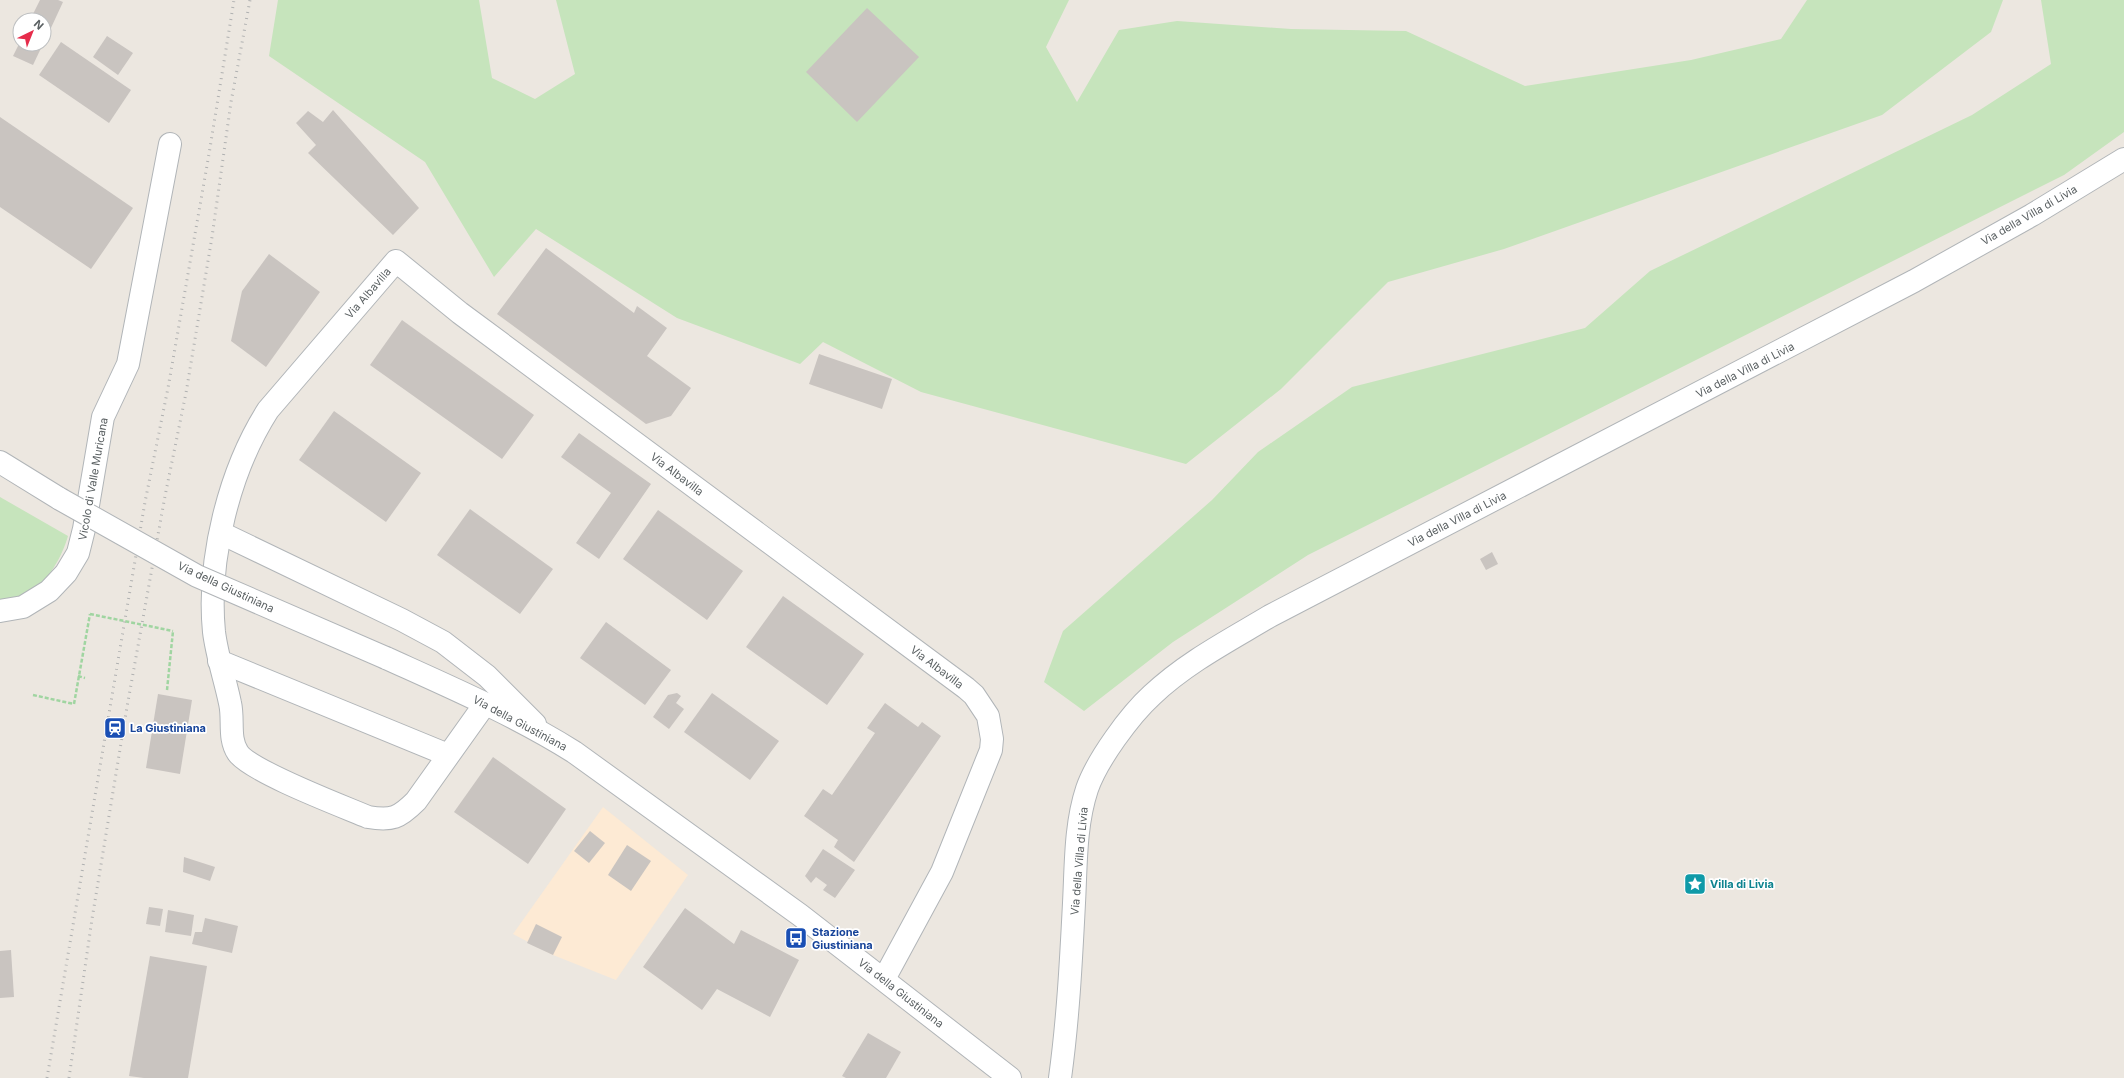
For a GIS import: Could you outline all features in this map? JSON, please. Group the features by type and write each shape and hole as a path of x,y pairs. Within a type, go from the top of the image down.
{"street":[{"name":"Vicolo di Valle Muricana","path":"0,611 23,607 49,591 66,573 78,553 84,529 103,417 128,364 170,144"},
{"name":"Via della Villa di Livia","path":"1060,1078 1070,985 1080,826 1085,798 1088,787 1106,754 1137,710 1153,694 1185,669 1270,616 1907,284 2032,214 2124,159"},
{"name":"Via Albavilla","path":"221,533 237,473 256,430 268,410 301,369 396,261 460,313 966,688 982,706 988,716 991,727 990,750 942,872 884,979"},
{"name":"Via della Giustiniana","path":"0,462 60,499 197,576 386,658 545,734 787,906 884,979 1010,1078"},
{"path":"485,704 416,801 405,812 394,819 381,820 368,817 257,768 239,754 234,746 231,732 231,706 219,661 214,634 212,588 214,565 221,533 396,617 443,642 487,676 516,703 545,734"},
{"path":"219,661 448,755"}],"path":[{"path":"33,695 74,704 90,614 173,631 167,690"},
{"path":"78,676 85,678"}],"shaded area":[{"path":"603,807 688,875 616,980 553,955 513,934"}],"green space":[{"path":"278,0 479,0 492,78 535,99 575,74 556,0 1069,0 1046,47 1077,102 1119,30 1177,21 1291,29 1406,31 1525,86 1691,60 1781,39 1807,0 2003,0 1991,32 1882,115 1504,249 1388,282 1281,389 1186,464 921,392 823,342 800,364 677,318 536,229 494,277 425,162 269,56"},
{"path":"2041,0 2124,0 2124,132 2064,175 1308,555 1173,642 1084,711 1044,682 1063,631 1212,500 1258,452 1352,387 1585,328 1650,271 1972,115 2051,64"},
{"path":"0,497 68,536 54,568 37,589 23,597 0,602"}],"building":[{"path":"40,0 58,0 63,2 52,26 52,12 34,12"},
{"path":"867,8 919,57 857,122 806,72"},
{"path":"107,36 133,53 118,75 93,57"},
{"path":"61,42 131,90 109,123 39,75"},
{"path":"15,52 39,52 33,65 13,56"},
{"path":"333,110 419,208 393,235 308,153 316,145 296,123 308,111 323,122"},
{"path":"0,117 133,208 91,269 0,207"},
{"path":"546,248 634,313 637,306 667,328 647,356 691,388 671,416 646,424 497,314"},
{"path":"269,254 320,292 266,367 231,341 242,291"},
{"path":"402,320 534,415 502,459 370,365"},
{"path":"819,354 892,379 882,409 809,384"},
{"path":"334,411 421,473 386,522 299,460"},
{"path":"579,433 651,484 599,559 576,543 611,493 561,457"},
{"path":"470,509 553,569 520,614 437,555"},
{"path":"658,510 743,571 707,620 623,559"},
{"path":"1492,552 1498,564 1486,570 1480,559"},
{"path":"783,596 864,654 827,705 746,647"},
{"path":"606,622 671,670 645,705 580,658"},
{"path":"677,693 681,696 676,703 684,709 669,729 653,717 668,695"},
{"path":"712,693 779,741 750,780 684,732"},
{"path":"158,694 192,700 180,774 146,768"},
{"path":"885,703 918,727 922,722 941,736 854,862 834,847 838,840 804,816 823,789 832,795 875,733 867,728"},
{"path":"493,757 566,809 528,864 454,812"},
{"path":"590,831 605,843 589,863 574,851"},
{"path":"627,845 651,861 631,891 608,875"},
{"path":"823,849 855,870 835,898 823,890 827,885 816,877 811,883 805,876"},
{"path":"184,857 215,867 210,881 183,872"},
{"path":"149,907 163,909 160,926 146,924"},
{"path":"685,908 734,944 741,930 799,960 770,1017 717,989 702,1010 643,967"},
{"path":"168,910 194,915 191,936 165,932"},
{"path":"205,918 238,926 232,953 192,944 195,932 202,932"},
{"path":"536,924 562,937 553,955 527,943"},
{"path":"11,950 14,997 0,998 0,951"},
{"path":"150,956 207,966 188,1078 144,1078 129,1076"},
{"path":"868,1033 901,1052 886,1078 846,1078 842,1076"}],"railway":[{"path":"47,1078 145,502 168,388 234,0"},
{"path":"69,1078 92,919 127,707 165,496 186,393 212,237 231,102 250,0"}],"place":[{"name":"La Giustiniana","path":"115,728"},
{"name":"Villa di Livia","path":"1695,884"},
{"name":"Stazione Giustiniana","path":"796,938"}]}
